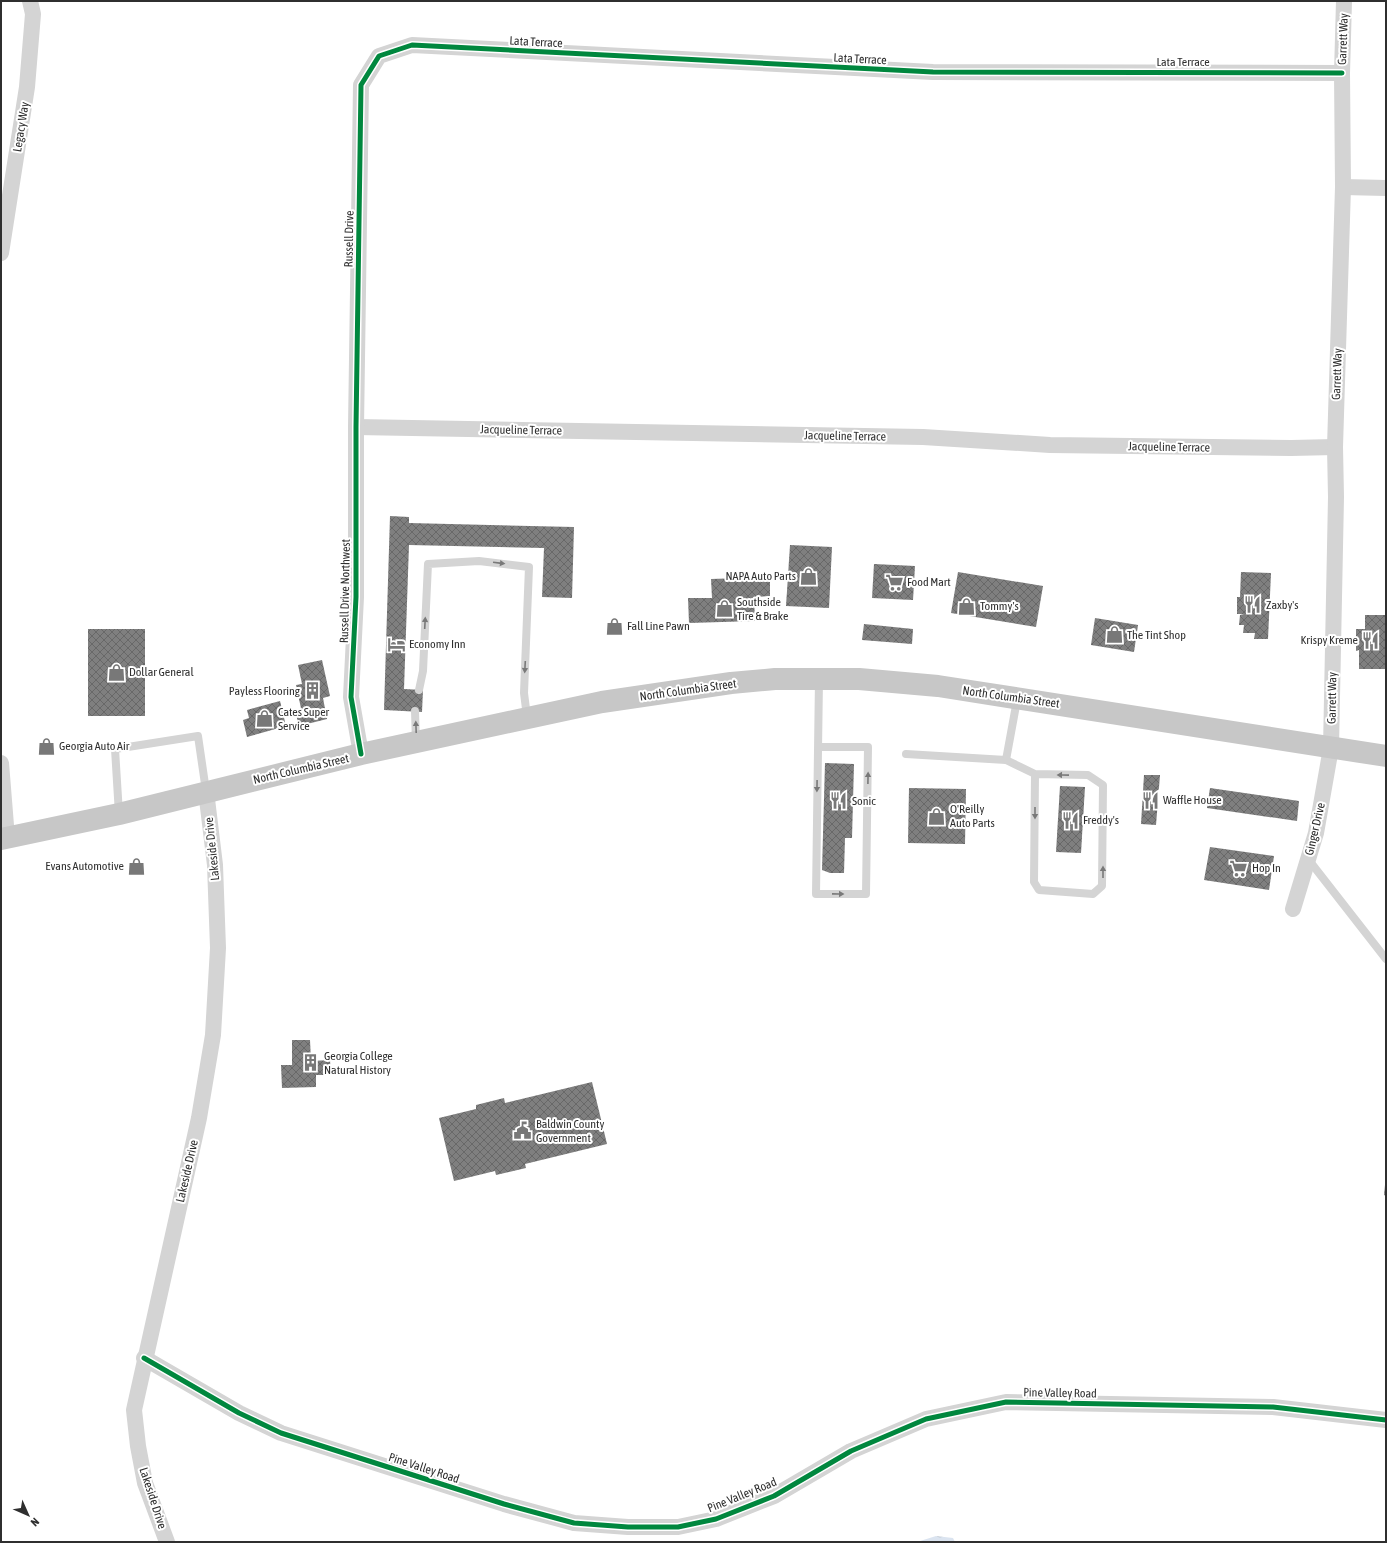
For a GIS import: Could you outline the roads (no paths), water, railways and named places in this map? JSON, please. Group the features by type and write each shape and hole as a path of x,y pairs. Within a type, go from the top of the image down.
{"main road":[{"name":"North Columbia Street","path":"4,839 119,814 361,754 527,718 602,702 731,683 819,678 899,682 1017,697 1386,756"}],"street":[{"name":"Legacy Way","path":"1,253 27,87 33,14 30,1"},
{"name":"Garrett Way","path":"1331,748 1336,498 1335,446 1343,186 1342,73 1344,1"},
{"name":"Lata Terrace","path":"379,56 412,45 933,72 1342,73"},
{"name":"Russell Drive","path":"356,427 361,85 379,56"},
{"path":"1343,186 1386,188"},
{"name":"Jacqueline Terrace","path":"356,427 924,437 1050,445 1291,448 1335,446"},
{"name":"Russell Drive Northwest","path":"356,427 356,597 351,698 361,754"},
{"name":"Ginger Drive","path":"1293,909 1316,833 1331,748"},
{"path":"1,763 4,839"},
{"name":"Lakeside Drive","path":"167,1542 145,1483 138,1446 134,1410 144,1358 199,1118 213,1035 218,948 215,865 206,792"},
{"name":"Pine Valley Road","path":"144,1358 239,1414 281,1433 504,1504 574,1522 628,1527 678,1527 716,1519 774,1496 851,1451 926,1419 1006,1402 1273,1407 1386,1420"}],"lane":[{"path":"418,690 423,671 428,564 479,561 529,567 524,693 527,718"},
{"path":"818,747 868,747 866,894 816,894 818,747 819,678"},
{"path":"1006,760 1017,697"},
{"path":"415,711 416,742"},
{"path":"119,814 115,748 198,736 206,792"},
{"path":"906,754 1006,760 1035,774 1088,775 1103,785 1102,886 1093,894 1039,890 1034,882 1035,774"},
{"path":"1308,859 1386,959"}],"water":[{"path":"936,1536 953,1538 955,1542 917,1542"}],"place":[{"name":"NAPA Auto Parts","path":"809,576"},
{"name":"Food Mart","path":"894,582"},
{"name":"Zaxby's","path":"1253,605"},
{"name":"Tommy's","path":"967,606"},
{"name":"Southside Tire & Brake","path":"724,609"},
{"name":"Fall Line Pawn","path":"614,626"},
{"name":"The Tint Shop","path":"1114,635"},
{"name":"Krispy Kreme","path":"1371,640"},
{"name":"Economy Inn","path":"396,644"},
{"name":"Dollar General","path":"116,672"},
{"name":"Payless Flooring","path":"313,691"},
{"name":"Cates Super Service","path":"265,719"},
{"name":"Georgia Auto Air","path":"46,746"},
{"name":"Waffle House","path":"1150,800"},
{"name":"Sonic","path":"839,801"},
{"name":"O'Reilly Auto Parts","path":"937,816"},
{"name":"Freddy's","path":"1070,820"},
{"name":"Evans Automotive","path":"137,866"},
{"name":"Hop In","path":"1239,868"},
{"name":"Georgia College Natural History","path":"311,1063"},
{"name":"Baldwin County Government","path":"523,1131"}]}
